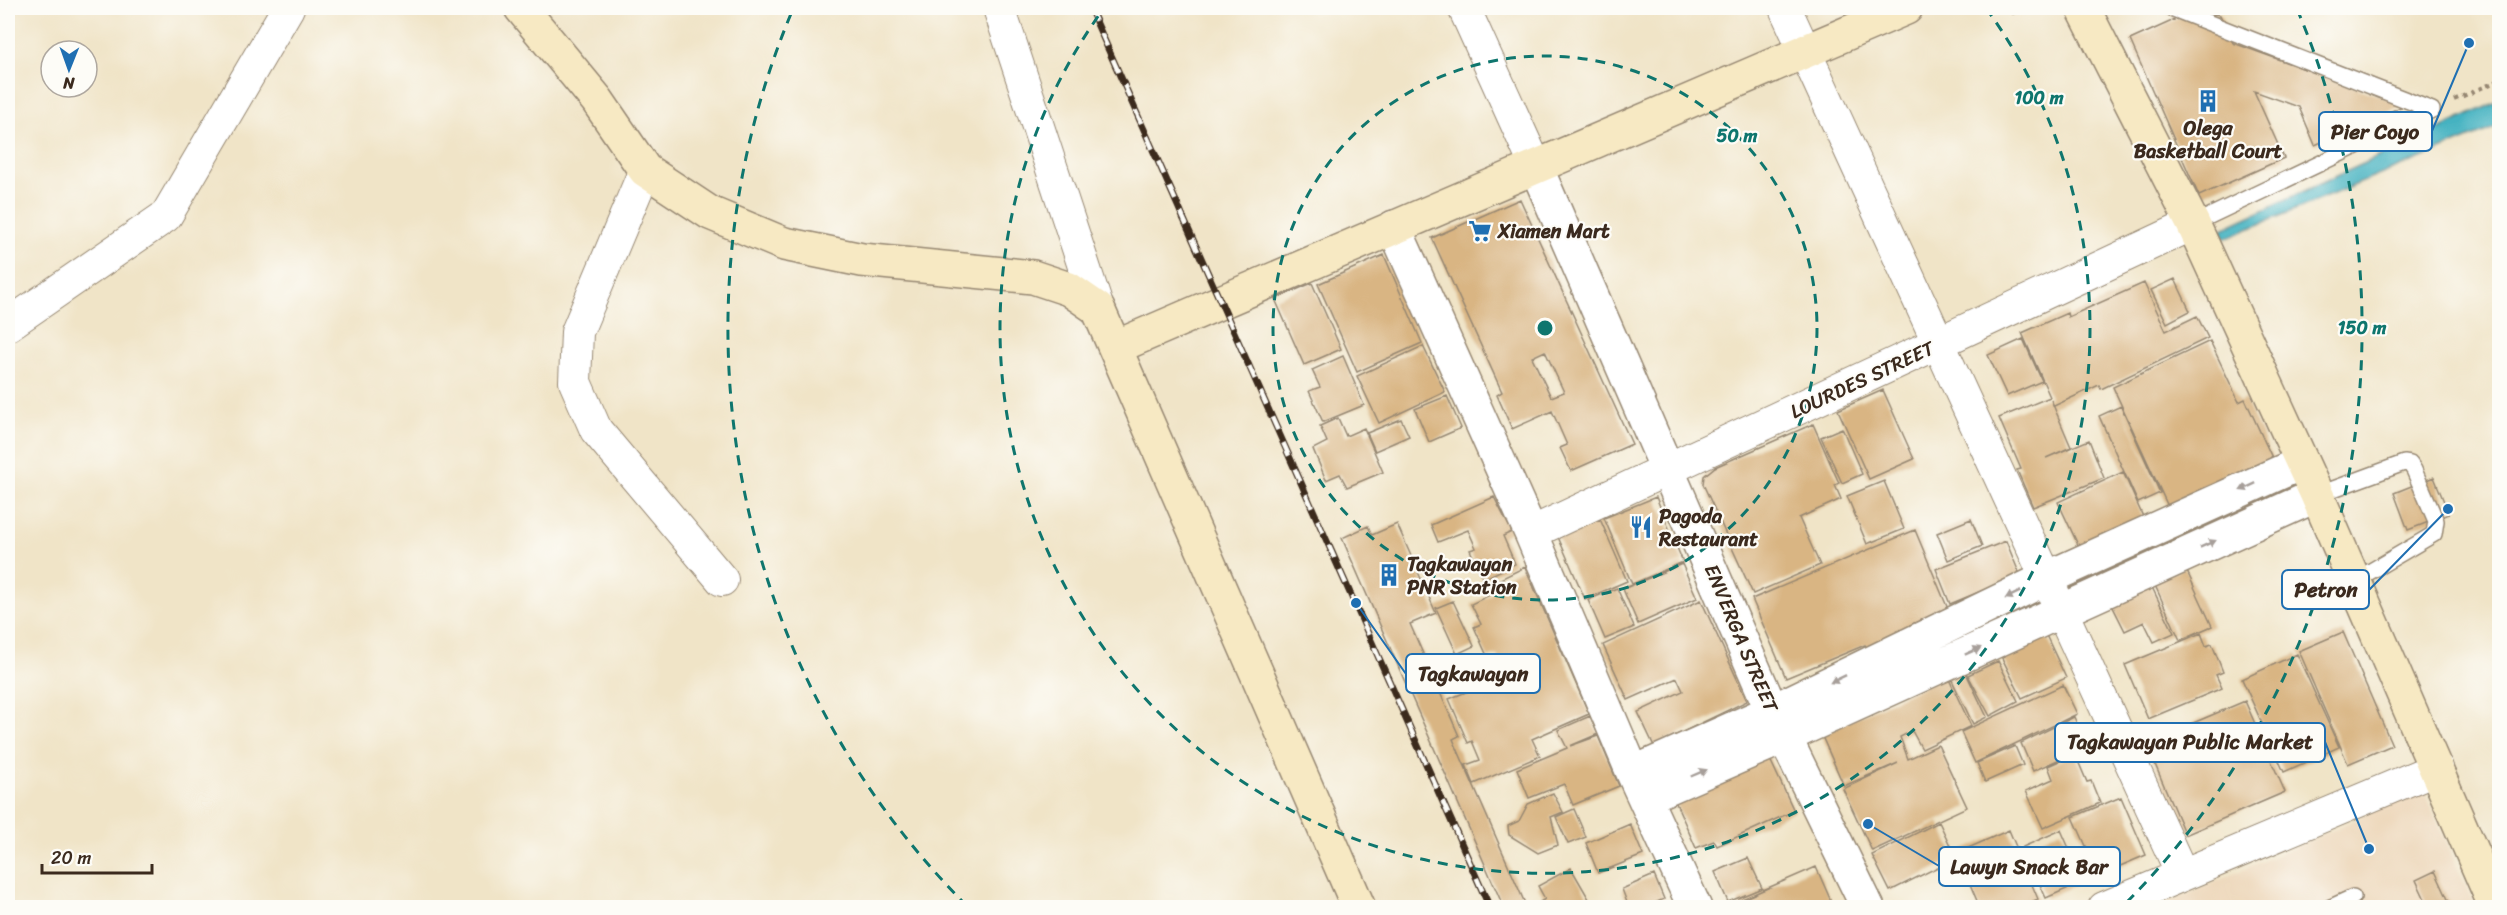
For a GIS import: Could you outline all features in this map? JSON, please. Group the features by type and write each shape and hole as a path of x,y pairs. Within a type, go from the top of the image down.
{"main road":[{"path":"521,8 597,100 645,170 710,213 783,244 862,260 1033,277 1069,289 1098,309 1359,908"},
{"path":"1116,347 1906,8"},
{"path":"2083,8 2193,224 2317,495 2496,908"}],"street":[{"path":"8,325 166,216 288,8"},
{"path":"999,8 1098,309"},
{"path":"1464,8 1536,167"},
{"path":"1785,8 2063,610 2182,874"},
{"name":"ENVERGA STREET","path":"1536,167 1778,724 1868,908"},
{"path":"645,170 577,332 575,381 596,430 722,580"},
{"name":"LOURDES STREET","path":"1531,533 1669,471 2193,224"},
{"path":"1394,227 1695,908"},
{"path":"1921,657 2047,578 2301,463"},
{"path":"1639,785 1778,724 1921,657 2063,610 2317,495"},
{"path":"2153,530 2168,561"},
{"path":"2104,908 2136,901 2182,874 2437,768"}],"lane":[{"path":"2171,8 2432,110"},
{"path":"2193,224 2432,110"},
{"path":"2317,495 2404,463 2410,464 2436,521 2434,534 2354,581"},
{"path":"2329,908 2353,897"}],"path":[{"path":"2432,110 2499,80"}],"shaded area":[{"path":"2423,790 2475,907 2157,908"}],"water":[{"path":"2499,101 2499,126 2226,238 2220,230"}],"building":[{"path":"2010,8 2028,8 2013,14"},
{"name":"Olega Basketball Court","path":"2194,11 2220,15 2233,43 2405,105 2315,145 2299,107 2254,91 2284,158 2199,196 2130,40"},
{"path":"1520,199 1632,444 1571,471 1560,448 1567,445 1552,411 1512,429 1497,395 1502,392 1432,238","holes":["1545,351 1564,392 1551,397 1532,357"]},
{"path":"1384,255 1422,343 1357,372 1318,284"},
{"path":"2175,279 2190,311 2167,323 2151,290"},
{"path":"1312,283 1341,349 1304,365 1275,299"},
{"path":"2144,283 2166,331 2197,316 2208,338 2101,389 2099,385 2054,406 2051,400 2071,447 2046,458 2089,440 2104,478 2033,507 2017,470 2021,469 1999,418 2050,397 2022,333 2067,313 2068,317"},
{"path":"2023,339 2042,381 2007,396 1988,355"},
{"path":"2210,341 2239,402 2245,399 2273,460 2171,513 2113,387"},
{"path":"1423,346 1445,392 1379,423 1357,376"},
{"path":"1343,356 1364,405 1323,422 1309,391 1320,387 1312,370"},
{"path":"1883,390 1914,459 1869,479 1838,410"},
{"path":"1447,396 1461,428 1429,442 1415,409"},
{"path":"2121,406 2160,493 2138,503 2099,416"},
{"path":"1338,418 1346,436 1364,428 1383,472 1347,487 1340,474 1326,480 1313,449 1327,442 1320,426"},
{"path":"1401,419 1409,436 1375,451 1367,433"},
{"path":"1813,424 1839,483 1835,485 1841,499 1799,518 1820,565 1753,594 1703,484 1704,476 1715,467"},
{"path":"1842,428 1862,474 1842,483 1821,437"},
{"path":"2123,472 2144,519 2080,549 2058,502"},
{"path":"2434,477 2449,514 2408,530 2394,493"},
{"path":"1884,481 1904,529 1867,544 1847,496"},
{"path":"1494,497 1512,532 1503,536 1515,564 1483,579 1470,550 1476,548 1468,530 1438,542 1431,525"},
{"path":"1656,497 1683,562 1632,584 1604,518"},
{"path":"1600,519 1627,581 1585,599 1558,537"},
{"path":"1971,519 1982,546 1948,560 1937,533"},
{"path":"1397,524 1436,613 1410,624 1459,736 1453,739 1527,908 1504,908 1342,538 1368,526 1372,535"},
{"path":"1915,530 1948,609 1910,625 1913,631 1868,651 1865,645 1786,678 1752,599"},
{"path":"2006,541 2020,575 1950,604 1936,569"},
{"path":"1682,564 1697,598 1638,624 1623,589"},
{"path":"1525,567 1589,714 1532,739 1540,756 1474,784 1466,765 1480,760 1472,741 1468,743 1449,699 1505,676 1497,655 1488,658 1474,627 1481,624 1471,604 1492,594 1488,585"},
{"path":"2185,567 2212,626 2180,640 2153,581"},
{"path":"2150,583 2174,633 2154,642 2144,622 2125,631 2110,601"},
{"path":"1617,588 1634,627 1605,639 1588,600"},
{"path":"1701,600 1747,701 1654,746 1638,712 1683,691 1677,678 1628,700 1603,645"},
{"path":"1453,601 1474,646 1457,654 1436,608"},
{"path":"2343,632 2392,745 2348,764 2299,651"},
{"path":"2045,633 2066,678 2022,698 2000,654"},
{"path":"2201,633 2206,646 2212,644 2223,672 2216,675 2222,688 2148,719 2125,665"},
{"path":"2297,654 2339,747 2284,772 2242,679"},
{"path":"1998,661 2018,701 1990,716 1968,675"},
{"path":"1964,669 1987,717 1973,724 1950,676"},
{"path":"1947,675 1971,726 1922,749 1912,731 1900,737 1908,759 1938,745 1967,807 1872,851 1843,789 1898,763 1844,786 1821,734"},
{"path":"2063,685 2077,714 1975,763 1961,732"},
{"path":"2245,701 2285,792 2185,835 2146,743"},
{"path":"1590,716 1598,734 1570,746 1598,736 1619,786 1573,805 1564,784 1529,798 1517,769 1567,748 1558,730"},
{"path":"2074,717 2087,747 2033,771 2021,743"},
{"path":"2015,746 2023,765 1985,782 1977,763"},
{"path":"2075,754 2087,782 2091,781 2100,803 2043,828 2026,791 2053,779 2048,766"},
{"path":"1768,755 1794,811 1717,846 1714,841 1696,848 1672,794"},
{"path":"1553,793 1563,812 1551,817 1558,845 1538,853 1509,835 1508,826 1519,821 1528,804"},
{"path":"2121,797 2146,855 2099,875 2073,817"},
{"path":"1574,809 1586,837 1568,844 1556,817"},
{"path":"1939,822 1956,858 1890,891 1872,855"},
{"path":"1630,824 1643,855 1598,873 1586,843"},
{"path":"2009,830 2038,899 2018,908 1980,908 1957,853"},
{"path":"2061,830 2072,855 2084,850 2096,876 2046,898 2023,847"},
{"path":"1748,858 1762,888 1728,902 1715,872"},
{"path":"1816,867 1834,908 1741,908 1738,901"},
{"path":"1571,868 1589,899 1574,908 1539,908 1537,904 1545,899 1538,886"},
{"path":"2435,871 2452,908 2429,908 2416,880"},
{"path":"1654,875 1664,899 1644,908 1629,908 1622,889"}],"railway":[{"path":"1090,8 1490,908"}],"place":[{"name":"Pier Coyo","path":"2469,43"},
{"name":"Olega Basketball Court","path":"2208,101"},
{"name":"Xiamen Mart","path":"1480,231"},
{"name":"Petron","path":"2448,509"},
{"name":"Pagoda Restaurant","path":"1641,527"},
{"name":"Tagkawayan PNR Station","path":"1389,575"},
{"name":"Tagkawayan","path":"1356,603"},
{"name":"Lawyn Snack Bar","path":"1868,824"},
{"name":"Tagkawayan Public Market","path":"2369,849"}]}
